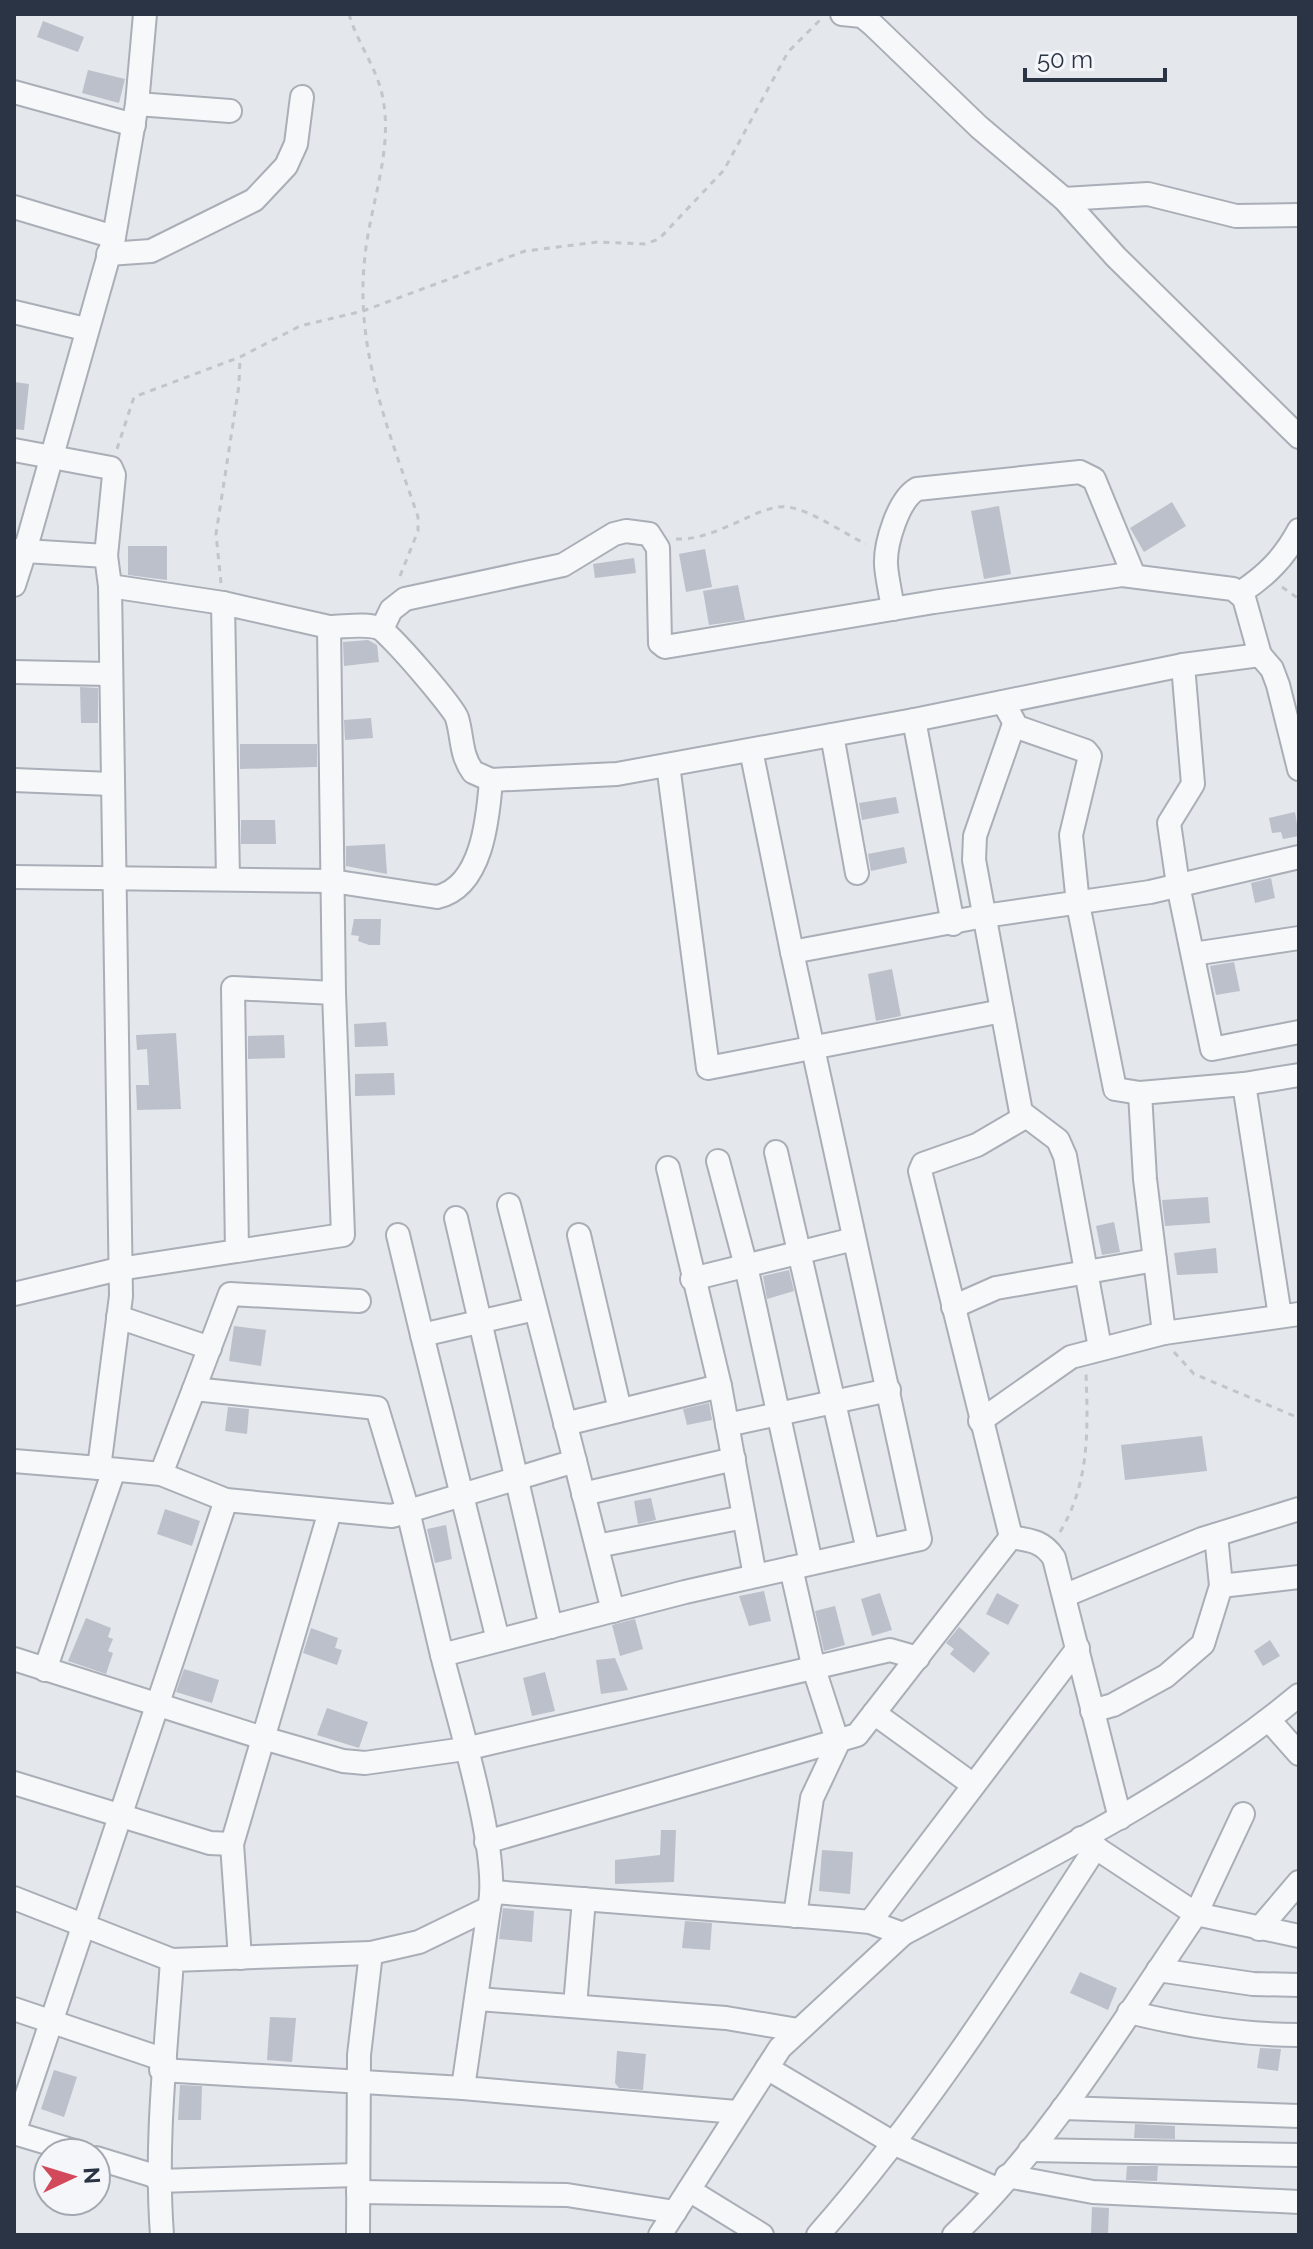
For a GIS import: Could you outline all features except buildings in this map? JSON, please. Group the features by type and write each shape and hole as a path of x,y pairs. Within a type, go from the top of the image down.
{"street":[{"path":"14,585 20,551 111,245 136,114 145,14"},
{"path":"842,14 862,16 873,25 979,127 1064,199 1116,257 1299,437"},
{"path":"14,92 136,114 230,111"},
{"path":"14,207 111,245 151,251 254,200 286,166 296,144 302,97"},
{"path":"1064,199 1148,194 1236,216 1299,215"},
{"path":"14,312 85,329"},
{"path":"14,450 111,468 114,475 106,556 110,586 118,1317 106,1469 45,1670"},
{"path":"893,609 887,555 905,500 917,489 1080,472 1094,479 1134,576"},
{"path":"382,629 397,603 563,565 614,534 639,531 654,538 658,548 660,643 665,647 893,609 1134,576 1240,593 1266,576 1286,553 1299,530"},
{"path":"20,551 106,556"},
{"path":"110,586 223,603 329,627 382,629 452,705 466,761 473,772 491,780 617,774 914,720 1183,665 1260,655"},
{"path":"1240,593 1260,655 1272,669 1278,685 1299,769"},
{"path":"223,603 228,879"},
{"path":"14,1294 119,1269 343,1235 334,993 329,627"},
{"path":"1183,665 1193,784 1169,823 1178,885 1212,1049 1299,1032"},
{"path":"14,672 109,674"},
{"path":"1003,702 1014,724 1086,751 1090,756 1071,835 1078,904 1115,1089 1140,1093 1244,1084 1299,1075"},
{"path":"914,720 953,924"},
{"path":"1014,724 975,836 974,860 1021,1108 1058,1140 1065,1156 1084,1270 1093,1350"},
{"path":"832,735 857,873"},
{"path":"442,1655 755,1576 920,1539 812,1050 751,750"},
{"path":"668,765 690,951 708,1068 1002,1011"},
{"path":"14,780 111,784"},
{"path":"14,877 332,881 437,897 452,893 468,876 486,826 491,780"},
{"path":"792,952 984,916 1078,904 1299,857"},
{"path":"942,866 974,860"},
{"path":"1193,954 1299,938"},
{"path":"237,1251 233,988 334,993"},
{"path":"980,1421 1053,1367 1093,1350 1164,1333 1289,1315 1244,1084"},
{"path":"1140,1093 1164,1333"},
{"path":"1011,1537 980,1421 921,1167 977,1145 1021,1108"},
{"path":"776,1152 868,1550"},
{"path":"718,1161 746,1266 779,1415 814,1669 838,1743 812,1798 795,1916"},
{"path":"668,1168 692,1279 720,1386 755,1576"},
{"path":"509,1205 613,1611"},
{"path":"456,1218 551,1627"},
{"path":"398,1235 498,1640"},
{"path":"579,1235 620,1410"},
{"path":"692,1279 854,1239"},
{"path":"953,1307 996,1288 1084,1270 1155,1260"},
{"path":"161,1474 230,1294 359,1301"},
{"path":"422,1335 535,1309"},
{"path":"118,1317 210,1348"},
{"path":"565,1424 720,1386"},
{"path":"194,1389 377,1408 408,1511 486,1842 491,1900 463,2088"},
{"path":"727,1425 889,1390"},
{"path":"583,1494 734,1459"},
{"path":"14,1461 161,1474 226,1500 392,1516 575,1461"},
{"path":"32,2138 14,2133 118,1813 226,1500"},
{"path":"1066,1595 1216,1535 1299,1509"},
{"path":"240,1958 232,1844 330,1511"},
{"path":"597,1546 744,1517"},
{"path":"1092,1711 1113,1705 1166,1676 1203,1644 1221,1586 1216,1535"},
{"path":"1011,1537 1033,1540 1047,1547 1066,1595 1120,1818"},
{"path":"486,1842 804,1748 838,1743 857,1735 1011,1537"},
{"path":"1221,1586 1299,1577"},
{"path":"870,1922 1078,1648"},
{"path":"14,1659 263,1738 343,1761 365,1763 465,1749 890,1650 918,1658"},
{"path":"660,2235 736,2112 780,2048 903,1934 1089,1843 1120,1818 1269,1720 1299,1695"},
{"path":"874,1713 972,1784"},
{"path":"1269,1720 1299,1754"},
{"path":"14,1783 210,1843 232,1844"},
{"path":"954,2235 1002,2183 1063,2108 1158,1970 1196,1914 1243,1814"},
{"path":"1089,1843 1196,1914 1299,1936"},
{"path":"818,2235 895,2144 1021,1963 1089,1843"},
{"path":"1259,1929 1299,1882"},
{"path":"14,1898 172,1960 371,1953 419,1942 491,1900 584,1899 870,1922 903,1934"},
{"path":"575,2006 584,1899"},
{"path":"358,2235 359,2081 371,1953"},
{"path":"162,2235 158,2179 172,1960"},
{"path":"1158,1970 1253,1984 1299,1985"},
{"path":"478,1999 726,2018 798,2030"},
{"path":"14,2009 163,2065 736,2112"},
{"path":"1129,2012 1196,2028 1250,2035 1299,2035"},
{"path":"767,2068 895,2144 1002,2183 1093,2192 1299,2202"},
{"path":"1063,2108 1299,2116"},
{"path":"1030,2150 1299,2155"},
{"path":"112,2163 158,2179 358,2183 567,2195 608,2199 675,2212"},
{"path":"689,2190 762,2235"}],"path":[{"path":"349,14 383,97 385,126 364,256 363,311 368,364 418,517 418,531 395,590 397,603"},
{"path":"111,468 134,397 240,357 300,326 363,311 525,251 598,242 645,244 659,239 724,170 788,52 827,14"},
{"path":"223,603 216,534 240,357"},
{"path":"654,538 708,537 758,514 788,507 887,555"},
{"path":"1164,1333 1179,1360 1194,1374 1299,1418"},
{"path":"1047,1547 1061,1531 1082,1483 1093,1350"}]}
